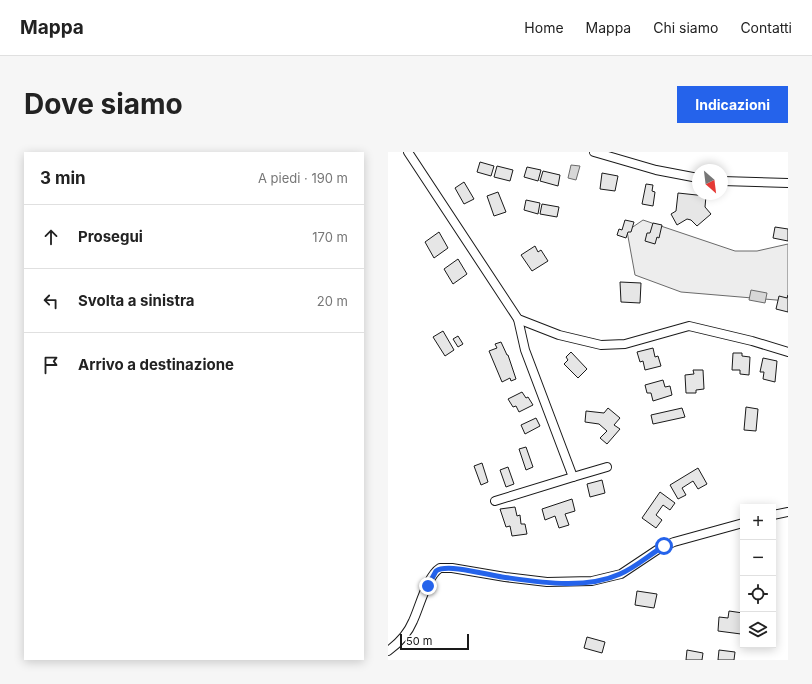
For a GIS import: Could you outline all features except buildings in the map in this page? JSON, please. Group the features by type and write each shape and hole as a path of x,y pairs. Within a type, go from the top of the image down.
{"street":[{"path":"408,152 518,319 525,350 573,477"},
{"path":"594,152 656,170 692,177"},
{"path":"728,181 788,183"},
{"path":"518,319 560,335 601,345 625,344 689,326 764,344 788,352"},
{"path":"495,501 607,467"},
{"path":"776,515 788,512"},
{"path":"388,651 404,636 411,625 430,581 440,568 452,568 497,576 546,582 592,581 621,574 660,548 674,542 740,524"}],"shaded area":[{"path":"571,165 580,166 576,180 568,178"},
{"path":"643,220 735,251 757,251 788,244 788,301 681,292 635,275 627,231"},
{"path":"751,290 767,293 765,303 749,300"}],"route":[{"path":"428,586 431,578 440,568 452,568 482,574 546,582 571,583 599,580 626,572 664,546"}]}
